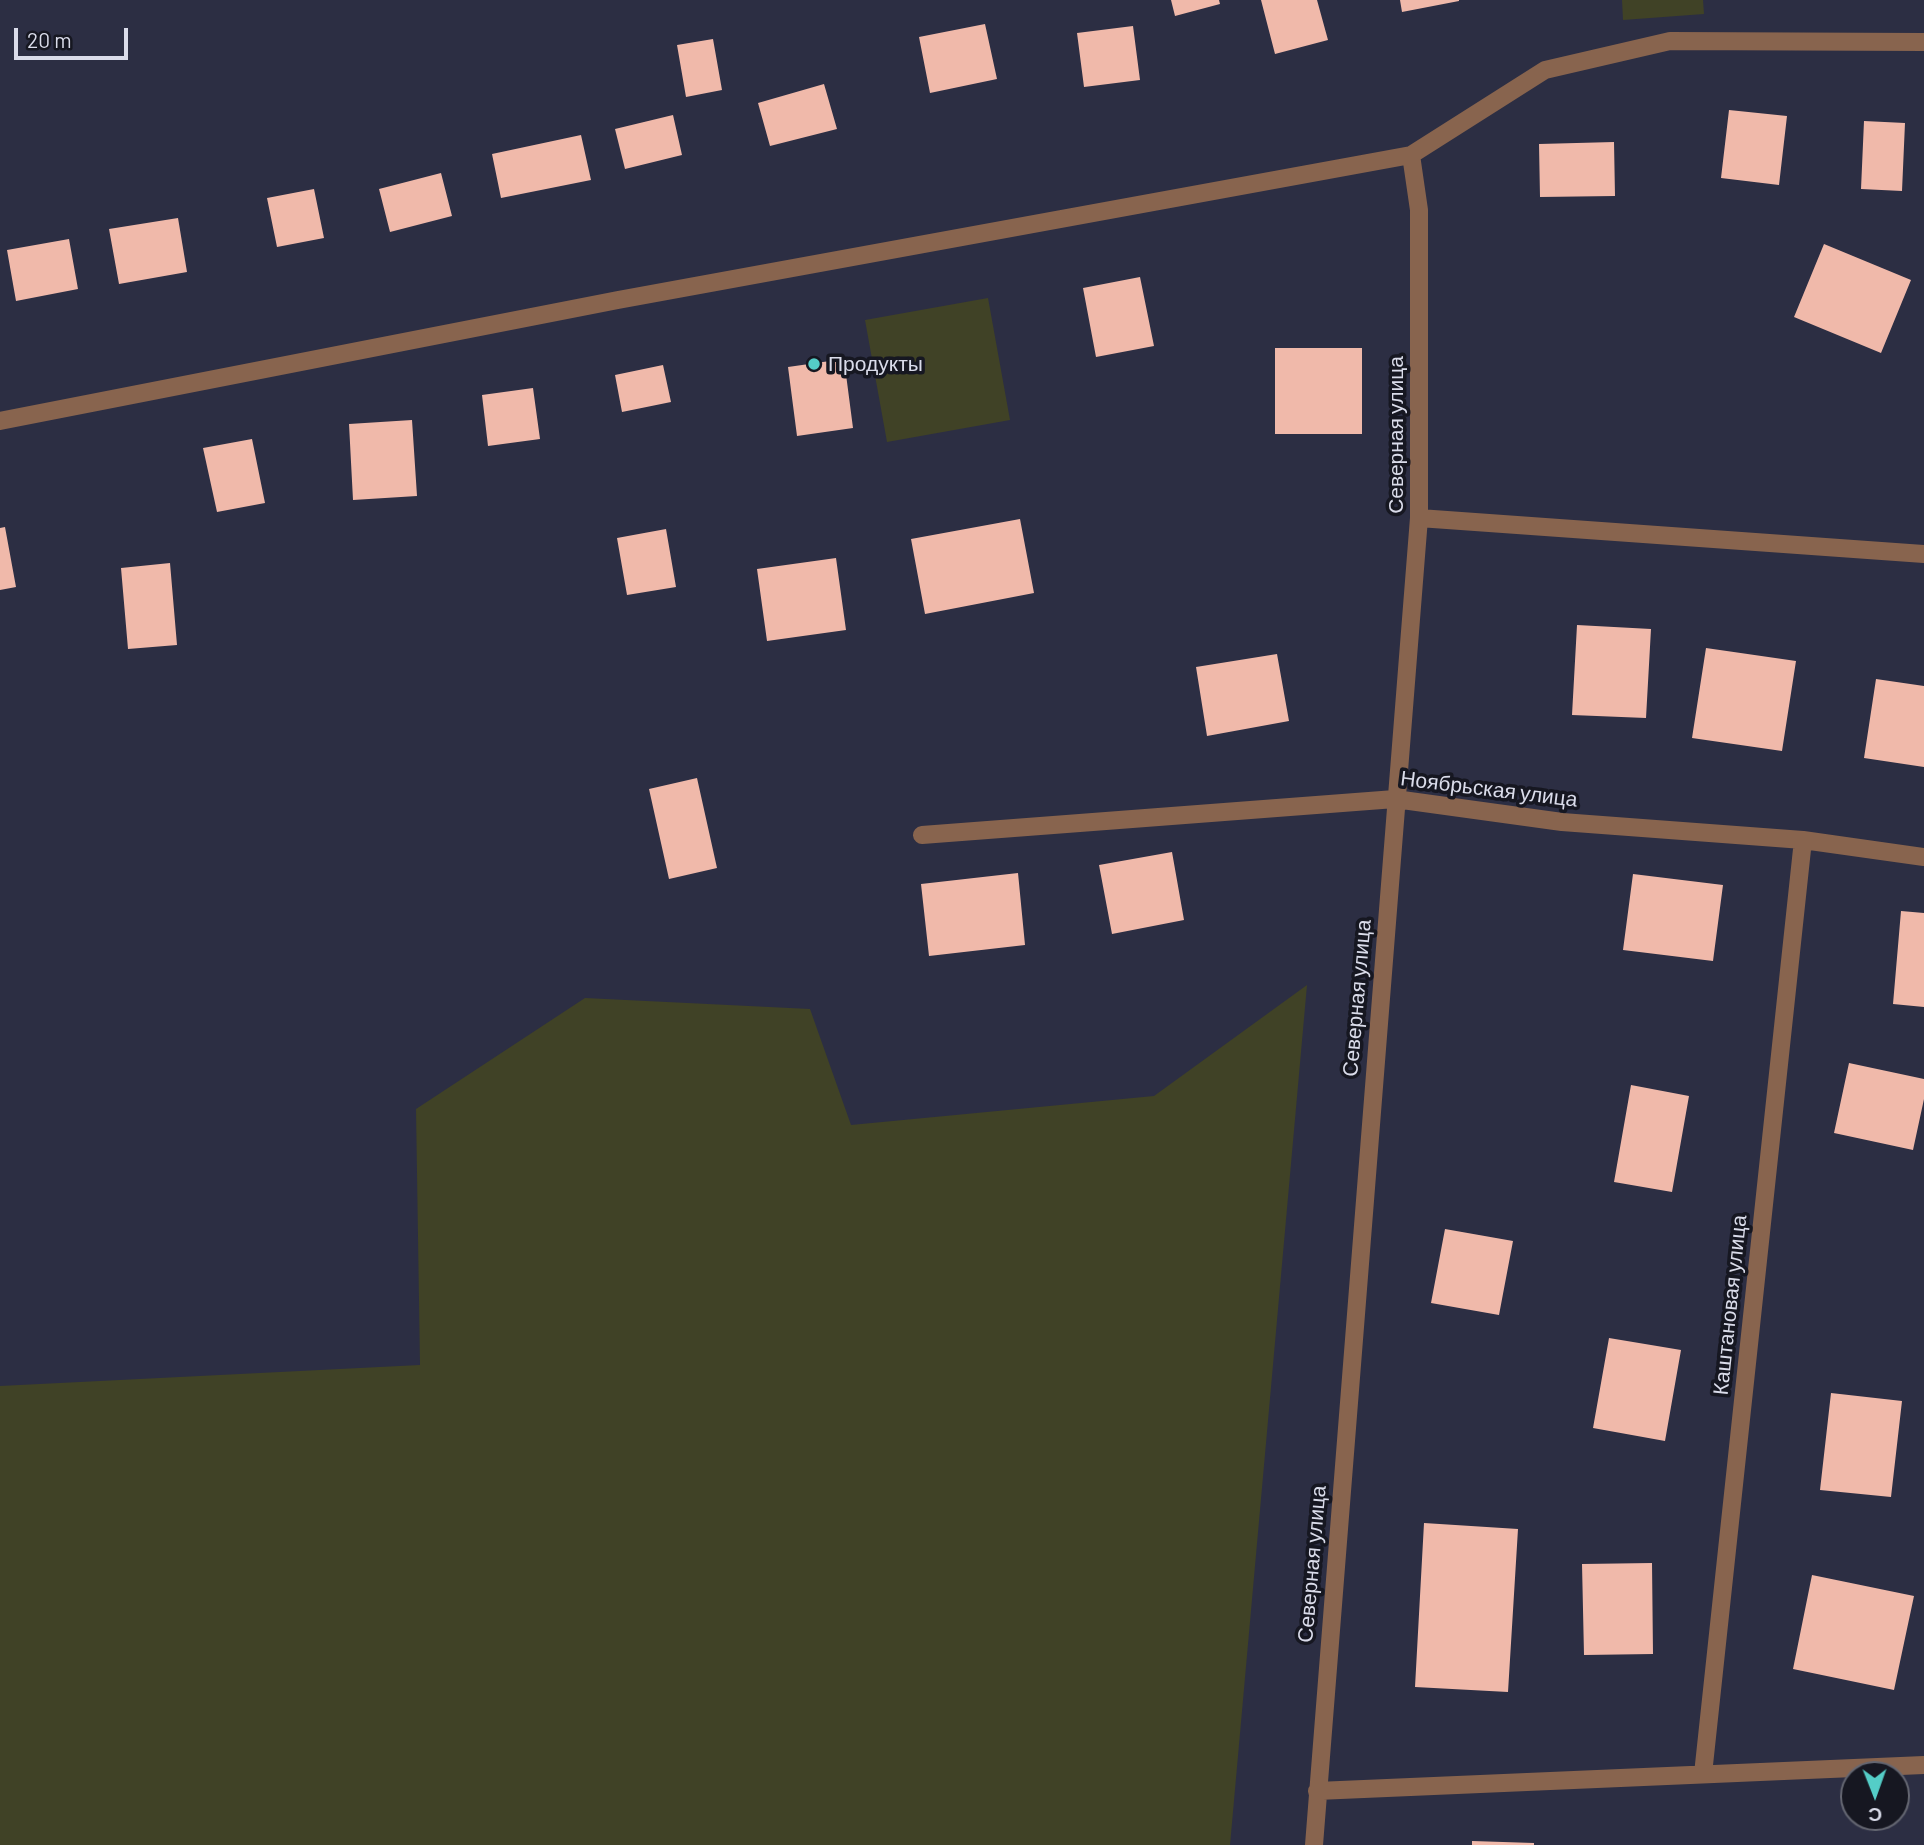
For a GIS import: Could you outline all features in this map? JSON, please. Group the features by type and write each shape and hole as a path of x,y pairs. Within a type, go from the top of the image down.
{"street":[{"path":"0,421 618,300 1411,155 1545,70 1670,41 1924,42"},
{"name":"Северная улица","path":"1314,1845 1419,518 1419,210 1411,155"},
{"path":"1419,518 1924,554"},
{"name":"Ноябрьская улица","path":"922,835 1395,799 1562,822 1802,840 1924,857"},
{"name":"Каштановая улица","path":"1703,1774 1802,840"},
{"path":"1317,1791 1924,1765"}],"green space":[{"path":"1622,0 1703,0 1704,14 1623,20"},
{"path":"988,298 1010,420 887,442 865,320"},
{"path":"1307,985 1230,1845 0,1845 0,1386 420,1365 416,1109 585,998 810,1009 851,1125 1154,1096"}],"building":[{"path":"1171,0 1219,0 1220,4 1175,16"},
{"path":"1261,0 1317,0 1328,40 1275,54"},
{"path":"1400,0 1459,0 1459,1 1402,12"},
{"path":"985,24 997,79 930,93 919,37"},
{"path":"1133,26 1140,80 1084,87 1077,33"},
{"path":"713,39 722,90 686,97 677,45"},
{"path":"824,84 837,129 770,146 758,103"},
{"path":"1729,110 1787,116 1779,185 1721,178"},
{"path":"673,115 682,155 625,169 615,129"},
{"path":"1864,121 1905,123 1902,191 1861,189"},
{"path":"581,135 591,180 501,198 492,154"},
{"path":"1614,142 1615,196 1540,197 1539,144"},
{"path":"441,173 452,216 390,232 379,189"},
{"path":"314,189 324,238 277,247 267,198"},
{"path":"178,218 187,272 119,284 109,229"},
{"path":"69,239 78,289 16,301 7,250"},
{"path":"1824,244 1911,280 1881,353 1794,317"},
{"path":"1140,277 1154,346 1096,357 1083,288"},
{"path":"1275,348 1362,348 1362,434 1275,434"},
{"path":"844,359 853,428 797,436 788,367"},
{"path":"663,365 671,402 622,412 615,375"},
{"path":"533,388 540,439 488,446 482,395"},
{"path":"412,420 417,496 353,500 349,424"},
{"path":"252,439 265,503 217,512 203,448"},
{"path":"1020,519 1034,593 925,614 911,539"},
{"path":"5,527 16,587 0,590 0,528"},
{"path":"666,529 676,587 627,595 617,538"},
{"path":"836,558 846,630 767,641 757,569"},
{"path":"170,563 177,645 128,649 121,568"},
{"path":"1577,625 1651,629 1646,718 1572,715"},
{"path":"1706,648 1796,661 1782,751 1692,738"},
{"path":"1277,654 1289,721 1207,736 1196,667"},
{"path":"1876,679 1924,686 1924,767 1864,758"},
{"path":"697,778 717,868 669,879 649,789"},
{"path":"1172,852 1184,920 1112,934 1099,865"},
{"path":"1018,873 1025,945 929,956 921,884"},
{"path":"1633,874 1723,885 1713,961 1623,950"},
{"path":"1901,911 1924,913 1924,1007 1893,1004"},
{"path":"1849,1063 1924,1079 1924,1099 1913,1150 1834,1133"},
{"path":"1631,1085 1689,1096 1672,1192 1614,1182"},
{"path":"1445,1229 1513,1241 1499,1315 1431,1303"},
{"path":"1609,1338 1681,1350 1665,1441 1593,1428"},
{"path":"1831,1393 1902,1401 1891,1497 1820,1490"},
{"path":"1424,1523 1518,1529 1508,1692 1415,1687"},
{"path":"1652,1563 1653,1654 1584,1655 1582,1564"},
{"path":"1812,1575 1914,1596 1894,1690 1793,1669"},
{"path":"1472,1841 1534,1843 1534,1845 1472,1845"}],"place":[{"name":"Продукты","path":"814,364"}]}
